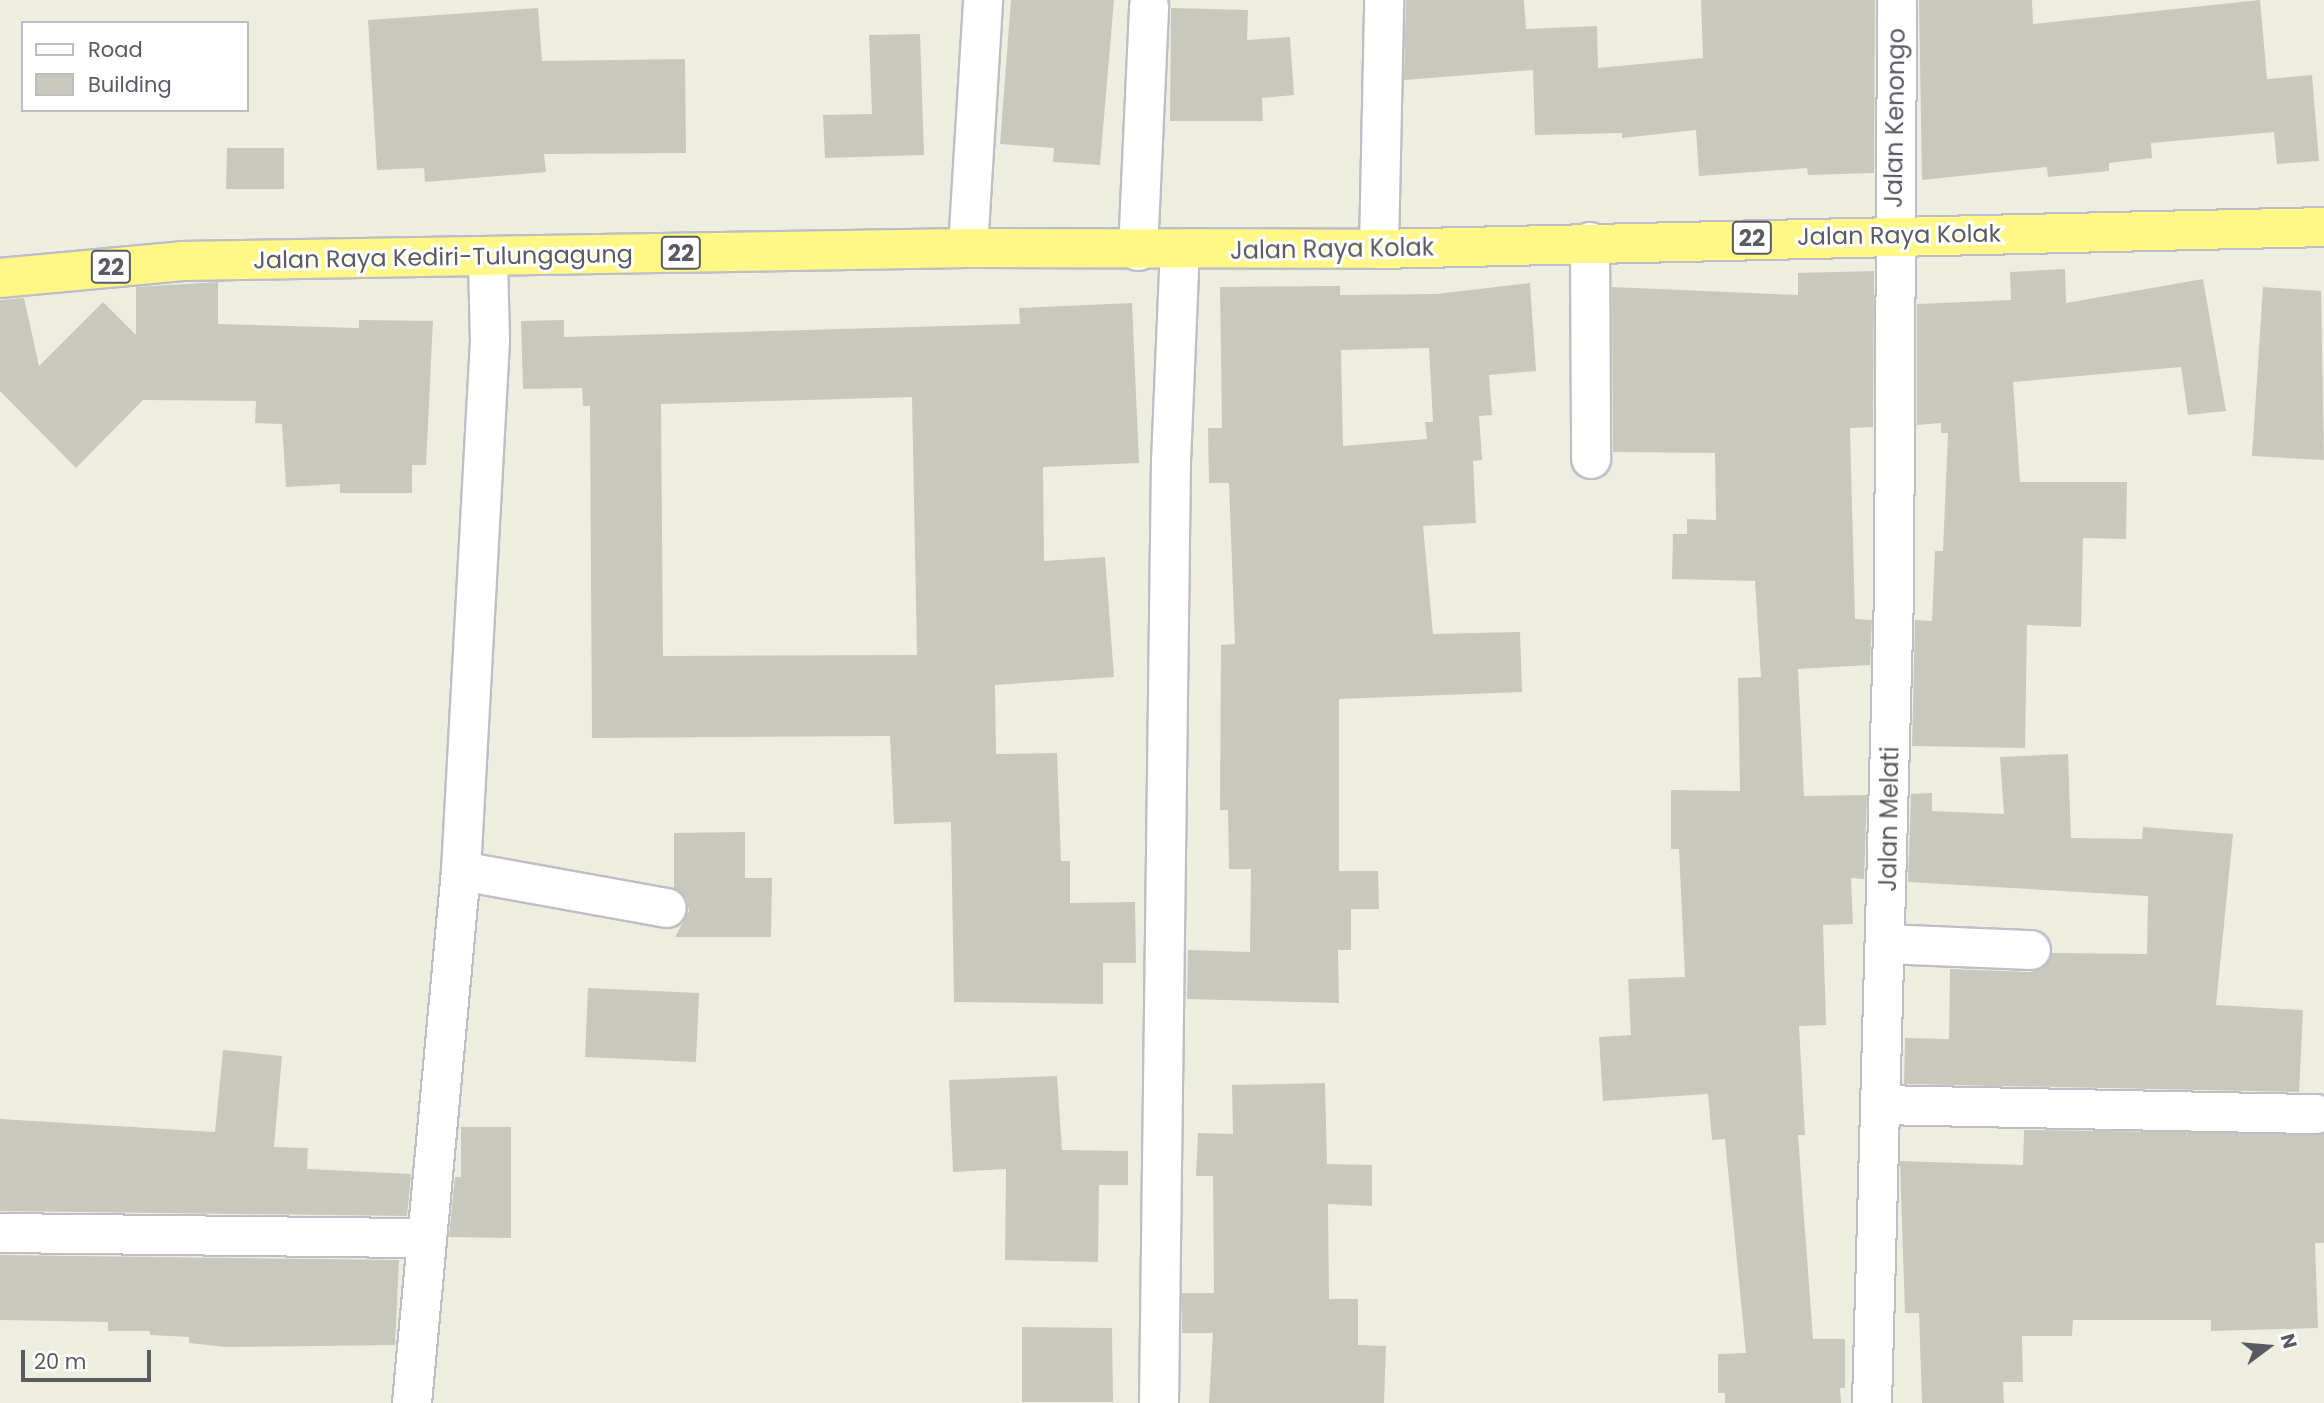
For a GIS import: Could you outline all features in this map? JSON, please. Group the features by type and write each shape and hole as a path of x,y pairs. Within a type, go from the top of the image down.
{"highway":[{"name":"Jalan Raya Kolak","path":"1180,251 2324,227"},
{"name":"Jalan Raya Kediri-Tulungagung","path":"0,278 183,261 968,248 1180,251"}],"street":[{"path":"968,248 983,0"},
{"path":"1378,248 1384,0"},
{"name":"Jalan Kenongo","path":"1893,235 1898,0"},
{"path":"1138,251 1149,6"},
{"name":"Jalan Melati","path":"1872,1403 1894,597 1893,235"},
{"path":"1590,242 1591,459"},
{"path":"1159,1403 1171,462 1180,251"},
{"path":"412,1403 461,871 490,325 488,257"},
{"path":"461,871 667,908"},
{"path":"1886,944 2031,950"},
{"path":"1880,1105 2316,1114"},
{"path":"0,1233 427,1238"}],"building":[{"path":"1011,0 1114,0 1100,165 1053,162 1054,148 1000,144"},
{"path":"1406,0 1524,0 1526,29 1597,26 1598,68 1703,58 1701,0 1875,0 1874,173 1808,175 1807,168 1699,176 1696,130 1622,138 1622,133 1535,135 1533,70 1404,80"},
{"path":"1919,0 2032,0 2033,24 2260,0 2267,79 2312,75 2319,161 2277,164 2274,132 2151,143 2152,158 2109,163 2109,171 2048,177 2047,167 1922,180"},
{"path":"538,8 542,61 685,59 686,153 544,154 546,172 425,182 424,168 377,170 368,20"},
{"path":"1171,8 1248,10 1247,40 1290,37 1294,95 1262,98 1263,121 1170,121"},
{"path":"920,34 924,155 825,158 823,115 872,114 869,35"},
{"path":"227,148 284,148 284,189 226,189"},
{"path":"2065,269 2066,303 2203,279 2226,411 2188,415 2181,367 2013,382 2020,482 2127,482 2126,539 2083,538 2081,627 2027,625 2025,748 1912,746 1915,620 1932,621 1935,551 1943,551 1948,433 1941,433 1941,423 1917,425 1917,304 2011,300 2010,272"},
{"path":"1874,271 1873,427 1850,428 1855,619 1872,620 1870,665 1798,669 1804,796 1867,795 1864,879 1851,878 1853,924 1823,925 1826,1025 1799,1026 1805,1135 1798,1135 1813,1339 1845,1339 1845,1388 1840,1388 1841,1403 1725,1403 1725,1393 1718,1393 1718,1354 1746,1353 1725,1139 1712,1140 1708,1094 1603,1101 1599,1037 1631,1035 1628,979 1685,977 1679,849 1671,849 1671,790 1740,791 1738,678 1761,677 1755,581 1672,579 1673,534 1687,534 1687,519 1716,520 1715,453 1613,452 1612,287 1798,295 1798,273"},
{"path":"218,282 218,324 359,328 359,320 433,321 426,465 412,465 412,493 340,493 340,484 286,487 282,424 255,423 256,401 143,400 76,468 0,391 0,300 24,298 39,366 103,302 136,335 136,287"},
{"path":"1530,283 1536,371 1489,375 1492,415 1479,416 1482,460 1473,461 1476,523 1423,526 1433,634 1520,632 1522,692 1339,699 1339,871 1378,871 1379,909 1351,909 1351,950 1338,950 1339,1003 1187,999 1188,950 1250,952 1251,869 1229,869 1228,810 1220,810 1221,645 1235,644 1229,483 1209,483 1208,428 1222,428 1220,287 1340,286 1340,295 1436,294","holes":["1429,348 1433,422 1425,422 1427,439 1343,446 1341,350"]},
{"path":"2263,287 2321,291 2324,460 2252,456"},
{"path":"1132,303 1139,463 1043,467 1044,561 1105,557 1114,677 995,685 996,754 1057,753 1061,861 1070,861 1070,903 1135,902 1136,963 1103,963 1103,1004 954,1002 951,822 894,824 890,736 592,738 590,406 583,406 582,388 523,389 521,321 564,320 564,337 1020,324 1019,308","holes":["912,397 917,655 663,656 661,404"]},
{"path":"2068,754 2071,838 2142,839 2143,827 2233,834 2216,1005 2303,1010 2299,1092 1904,1084 1905,1038 1949,1039 1950,969 2030,972 2042,969 2052,953 2147,954 2148,896 1908,882 1911,794 1932,793 1932,811 2004,814 2000,757"},
{"path":"745,832 745,878 772,878 771,937 675,937 689,911 687,900 674,888 674,833"},
{"path":"588,988 699,993 696,1062 585,1057"},
{"path":"223,1050 282,1056 274,1147 308,1148 307,1169 411,1174 407,1216 0,1211 0,1119 215,1132"},
{"path":"1057,1076 1062,1150 1128,1151 1128,1185 1099,1185 1098,1262 1005,1260 1006,1169 953,1172 949,1080"},
{"path":"1325,1083 1327,1164 1372,1165 1372,1206 1328,1204 1329,1299 1358,1299 1358,1345 1386,1346 1384,1403 1209,1403 1213,1333 1182,1333 1182,1293 1214,1293 1213,1176 1196,1176 1198,1133 1233,1134 1232,1085"},
{"path":"461,1127 511,1127 511,1238 449,1237 455,1177 461,1177"},
{"path":"2024,1130 2324,1134 2324,1243 2315,1243 2318,1328 2211,1331 2211,1320 2073,1320 2072,1336 2022,1336 2023,1382 2003,1382 2004,1403 1922,1403 1919,1313 1905,1313 1900,1161 2023,1165"},
{"path":"0,1255 399,1260 395,1345 225,1347 189,1343 189,1337 150,1335 150,1331 108,1331 108,1322 0,1320"},
{"path":"1022,1327 1112,1328 1113,1402 1022,1402"}]}
